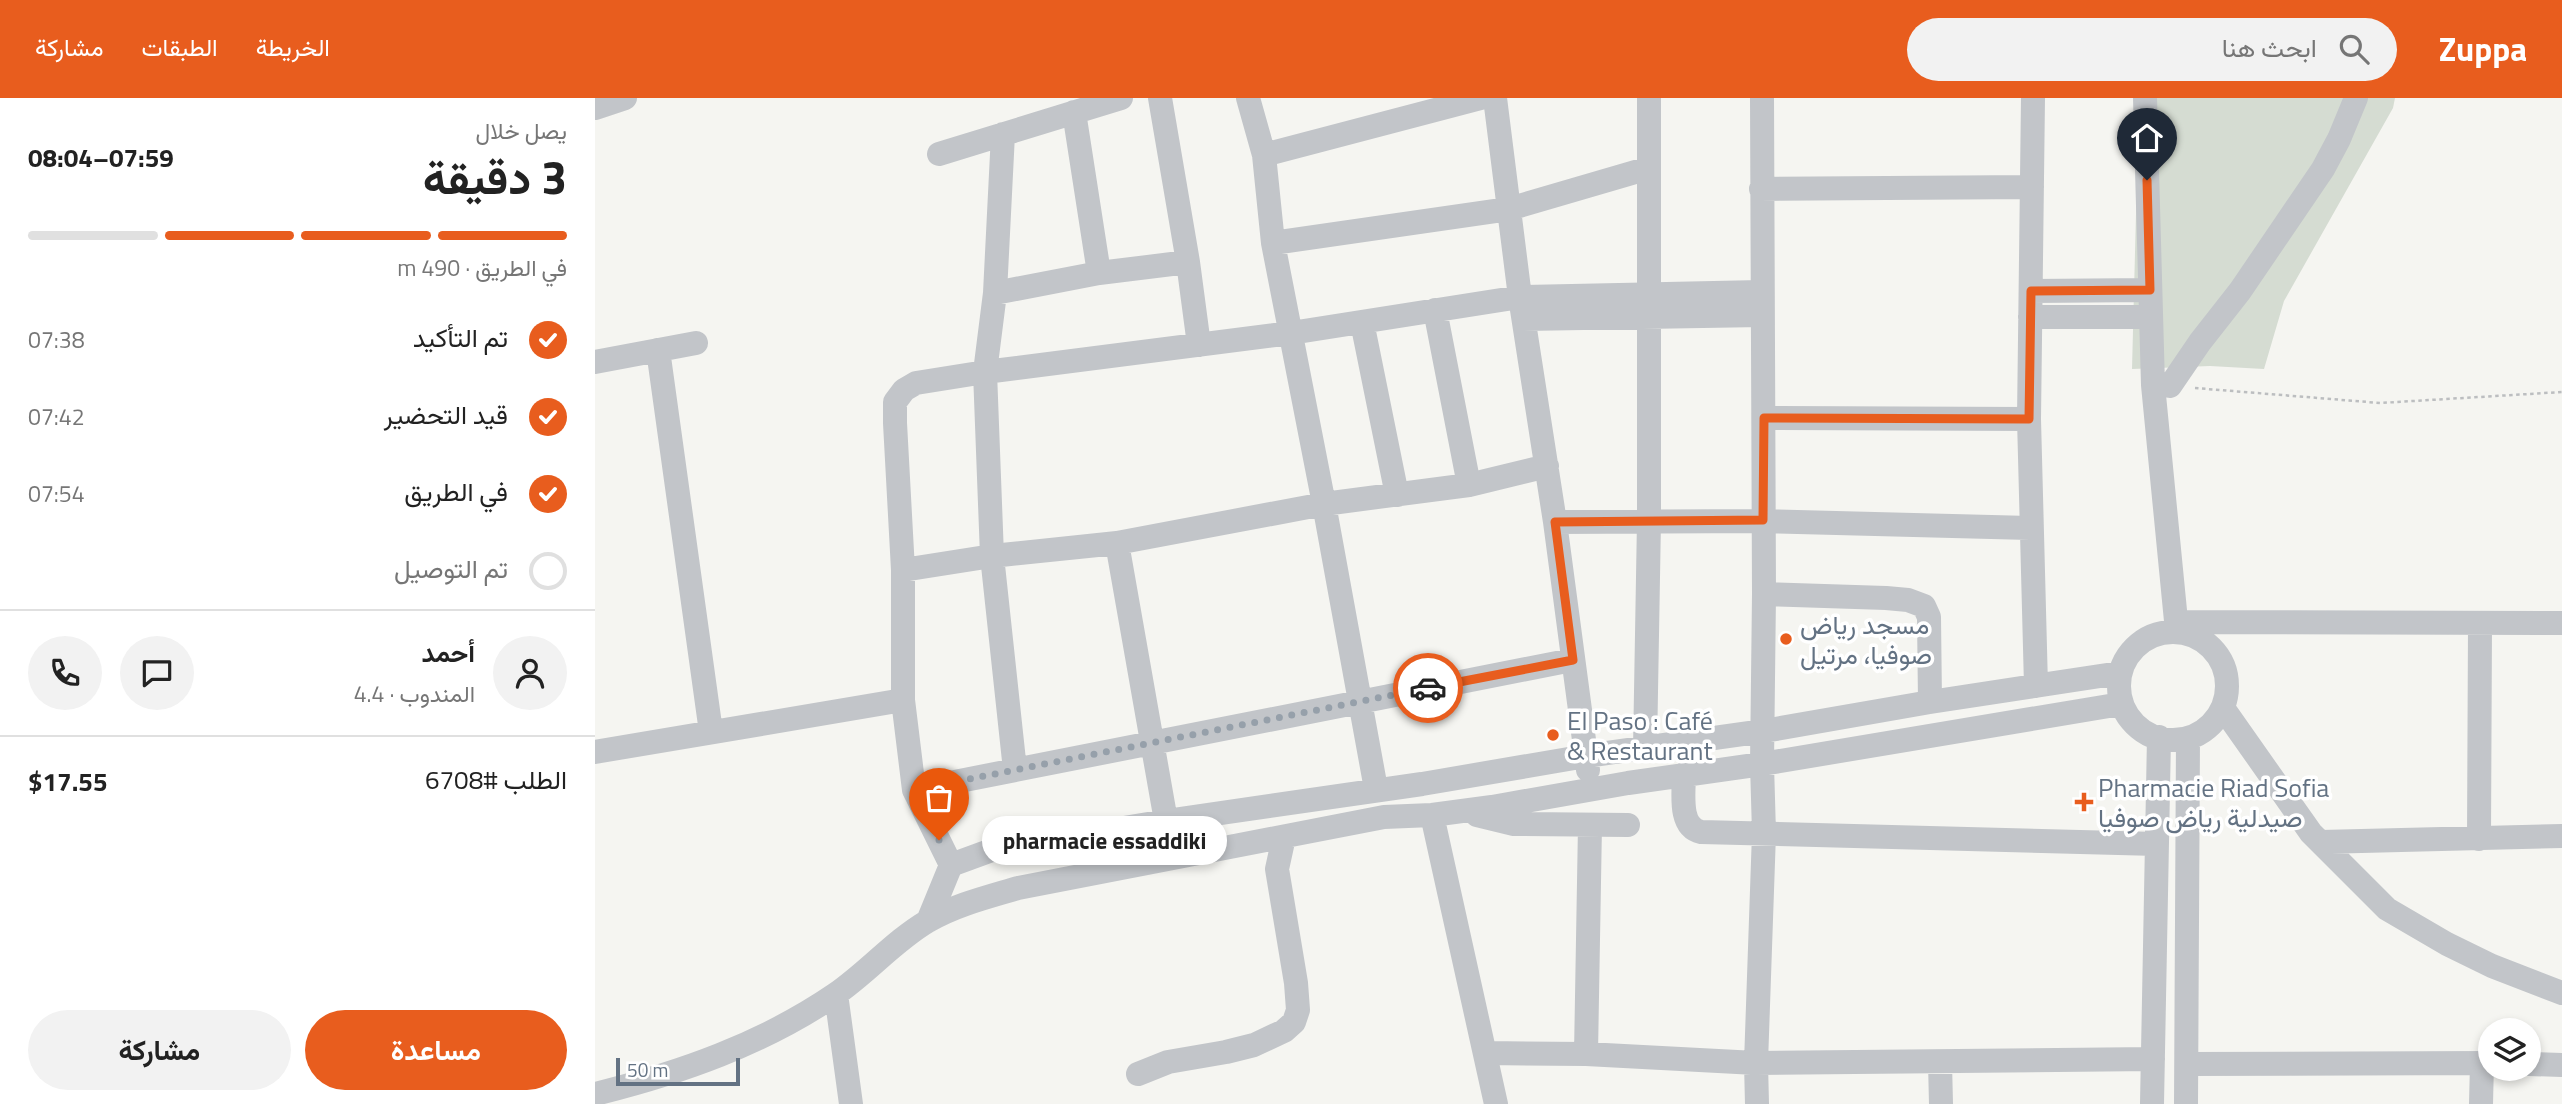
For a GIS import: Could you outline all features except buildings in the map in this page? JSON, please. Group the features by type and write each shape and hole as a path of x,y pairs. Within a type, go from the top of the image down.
{"street":[{"path":"595,108 625,98"},
{"path":"939,154 1121,98"},
{"path":"1160,98 1199,345"},
{"path":"1248,98 1263,155 1273,243 1361,702 1375,789"},
{"path":"1263,155 1481,98"},
{"path":"1495,98 1522,308 1555,522 1591,790"},
{"path":"1646,749 1650,98"},
{"path":"1757,1104 1764,834 1762,98"},
{"path":"2033,98 2029,419 2036,686"},
{"path":"2145,98 2153,385 2177,626"},
{"path":"2170,386 2256,269 2323,169 2340,139 2356,98"},
{"path":"1074,112 1099,273"},
{"path":"1003,134 995,293 985,372 992,556 1015,770"},
{"path":"1273,243 1509,209 1649,168"},
{"path":"1761,189 2032,187"},
{"path":"995,293 1099,273 1188,262"},
{"path":"2031,291 2150,290"},
{"path":"928,921 951,864 914,790 903,700 903,570 895,402 904,390 916,383 985,372 1291,333 1435,310 1761,304"},
{"path":"1435,310 1469,485"},
{"path":"2030,317 2151,317"},
{"path":"1362,322 1397,495"},
{"path":"595,362 696,343"},
{"path":"657,350 711,732"},
{"path":"1764,418 2029,419"},
{"path":"903,570 992,556 1117,543 1324,504 1469,485 1546,466"},
{"path":"1555,522 1763,520 2030,528"},
{"path":"1117,543 1166,821"},
{"path":"1764,594 1886,598 1908,600 1924,606 1929,625 1930,702"},
{"path":"2177,626 2214,649 2225,667 2228,688 2223,709 2211,725 2188,738 2167,740 2148,734 2132,721 2121,704 2118,684 2120,673 2132,650 2145,639 2177,626 2562,624"},
{"path":"2479,839 2480,625"},
{"path":"914,790 1573,660"},
{"path":"951,864 992,850 1166,821 1764,731 2120,673"},
{"path":"595,752 903,700"},
{"path":"595,1094 656,1079 736,1049 836,994 928,921 978,900 1019,888 1384,817 1463,811 2121,704"},
{"path":"2223,709 2312,833 2387,909 2447,944 2492,966 2562,993"},
{"path":"2152,1104 2159,737"},
{"path":"2186,1104 2188,738"},
{"path":"1684,774 1686,819 1691,828 1701,832 2157,844"},
{"path":"1463,811 1514,824 1627,825"},
{"path":"1432,815 1496,1104"},
{"path":"1586,1054 1590,825"},
{"path":"2321,842 2562,836"},
{"path":"1138,1074 1168,1062 1254,1045 1284,1031 1294,1022 1298,1010 1296,983 1277,869 1284,837"},
{"path":"836,994 851,1104"},
{"path":"1485,1053 1586,1054 1756,1062 2153,1059"},
{"path":"1940,1062 1941,1104"},
{"path":"2187,1064 2478,1063"},
{"path":"2541,1064 2562,1065"},
{"path":"2481,1104 2484,1081"}],"path":[{"path":"2170,386 2380,402 2562,392"}],"shaded area":[{"path":"2139,98 2395,98 2393,108 2284,301 2264,369 2210,366 2132,369"}],"way so far":[{"path":"939,840 914,790 1428,688"}],"place":[{"name":"مسجد رياض صوفيا، مرتیل","path":"1786,639"},
{"name":"El Paso : Café & Restaurant","path":"1553,735"},
{"name":"Pharmacie Riad Sofia صيدلية رياض صوفيا","path":"2084,802"},
{"name":"pharmacie essaddiki","path":"939,840"}],"route":[{"path":"1428,688 1573,660 1555,522 1763,520 1764,418 2029,419 2031,291 2150,290 2147,180"}]}
